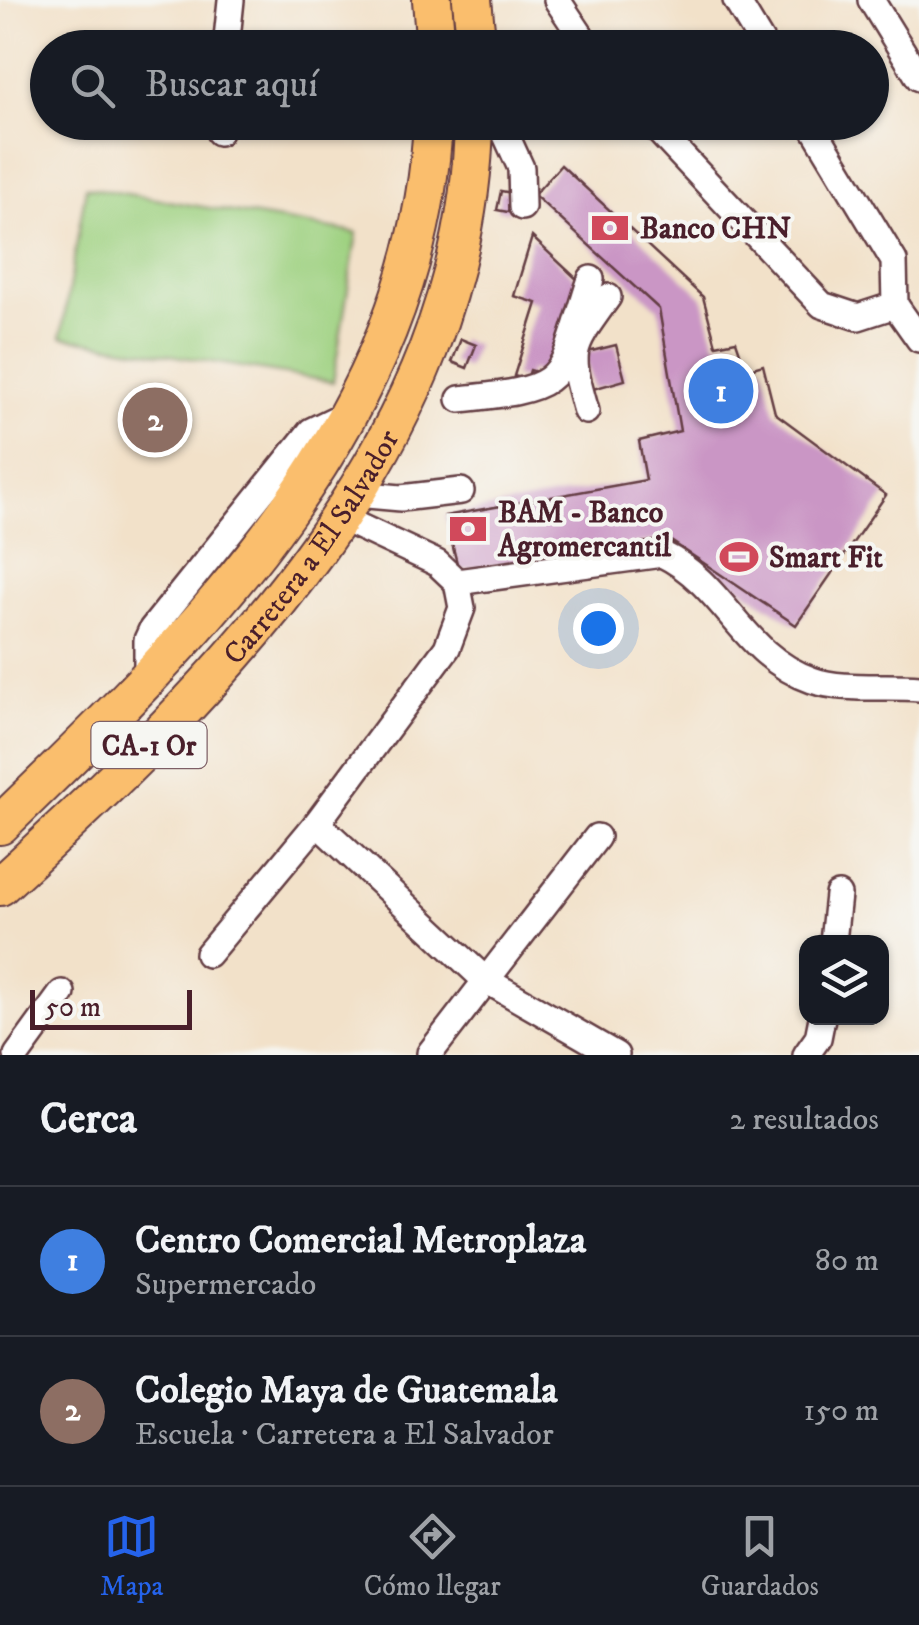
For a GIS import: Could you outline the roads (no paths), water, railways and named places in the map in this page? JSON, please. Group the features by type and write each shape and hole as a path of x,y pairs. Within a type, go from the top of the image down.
{"highway":[{"path":"432,0 434,30"},
{"path":"474,0 476,30"},
{"name":"Carretera a El Salvador","path":"0,886 182,715 279,562 378,359 406,282 421,229 431,140"},
{"name":"Carretera a El Salvador","path":"0,824 279,562 348,506 395,420 448,294 470,187 473,140"}],"street":[{"path":"228,30 230,0"},
{"path":"557,0 577,30"},
{"path":"736,0 754,30"},
{"path":"870,0 889,30"},
{"path":"889,30 919,78"},
{"path":"508,140 521,168 522,207"},
{"path":"667,140 822,304 838,314 858,317 895,305"},
{"path":"821,140 894,262 895,305 919,340"},
{"path":"460,399 526,393 548,384 560,372 600,288 572,360 586,410"},
{"path":"147,684 147,640 152,629 310,431 351,412"},
{"path":"348,506 460,491"},
{"path":"208,954 317,823 447,648 462,608 457,582 437,563 348,506"},
{"path":"457,582 662,554 690,567 763,655 785,669 816,682 919,688"},
{"path":"317,823 484,979 616,1055"},
{"path":"430,1052 597,837"},
{"path":"834,935 838,895"},
{"path":"17,1055 62,994"},
{"path":"806,1055 818,1038 821,1025"}],"place":[{"name":"Banco CHN","path":"610,228"},
{"name":"Centro Comercial Metroplaza","path":"721,391"},
{"name":"Colegio Maya de Guatemala","path":"155,420"},
{"name":"BAM - Banco Agromercantil","path":"468,529"},
{"name":"Smart Fit","path":"739,557"}]}
